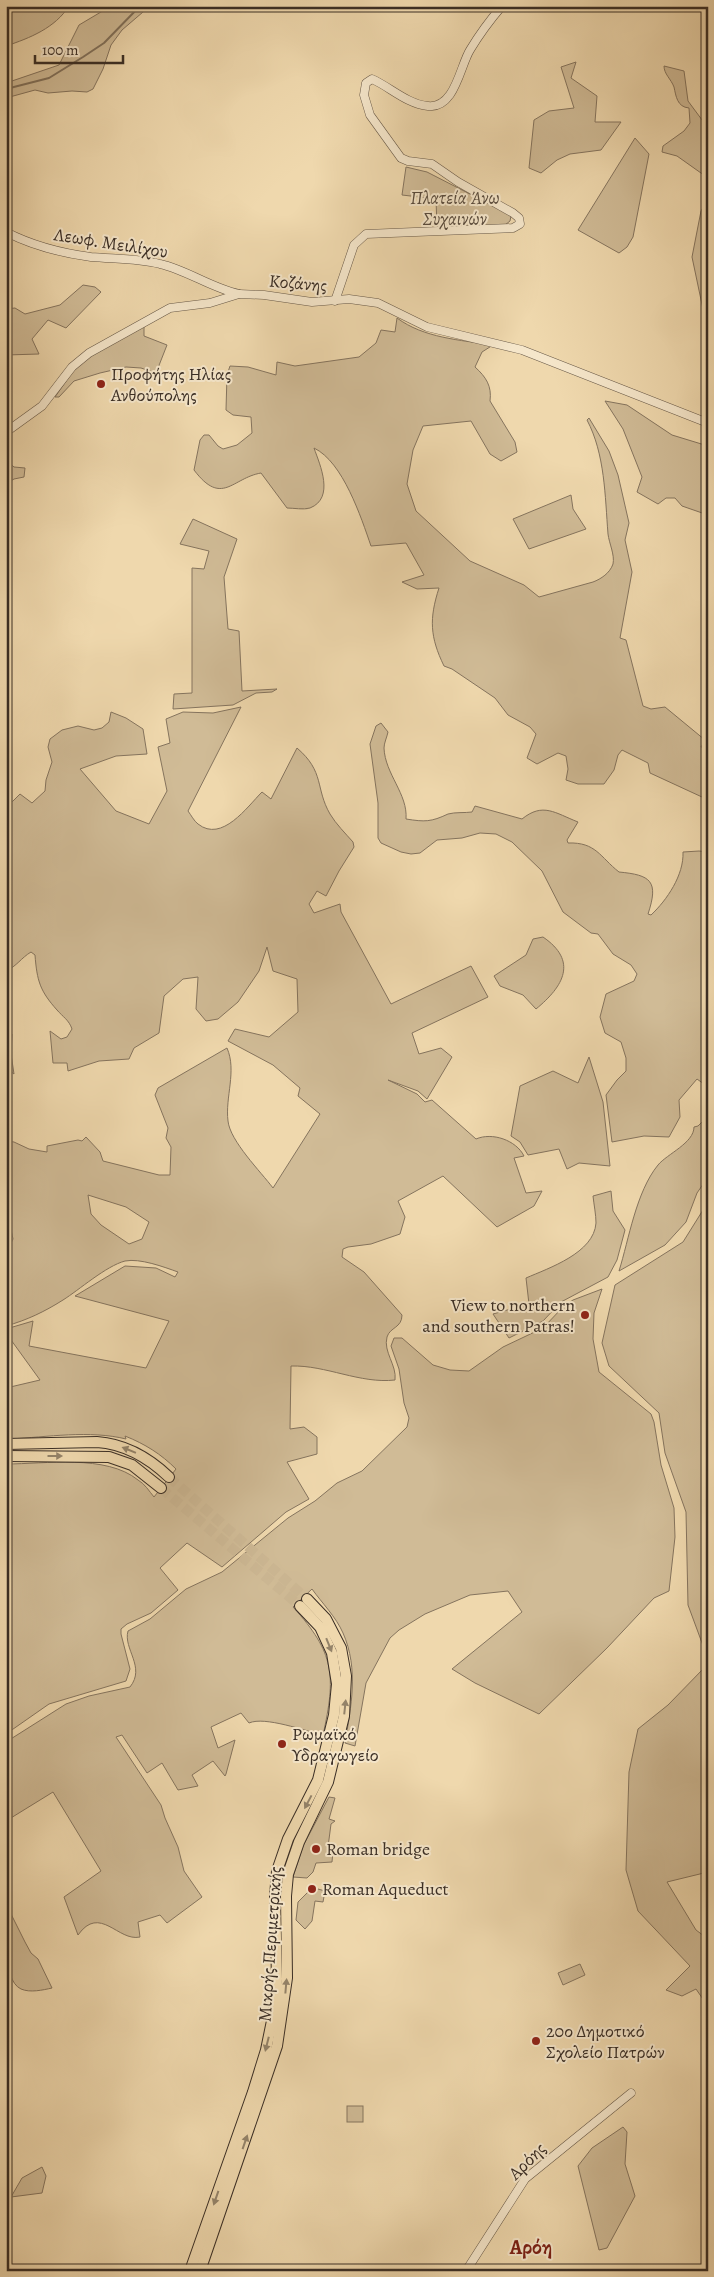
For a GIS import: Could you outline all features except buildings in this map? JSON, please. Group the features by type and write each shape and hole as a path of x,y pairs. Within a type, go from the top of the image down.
{"main road":[{"path":"6,1444 97,1442 112,1444 142,1456 169,1477"},
{"path":"6,1456 108,1457 132,1465 161,1488"},
{"name":"Μικρής Περιμετρικής","path":"190,2271 266,2050 274,2011 277,1979 275,1897 277,1871 288,1839 318,1780 334,1715 336,1677 332,1653 320,1627 304,1603 326,1619 341,1648 346,1676 343,1722 328,1782 299,1842 288,1874 286,1896 287,1978 277,2046 200,2271"}],"street":[{"name":"Κοζάνης","path":"6,432 42,406 72,367 89,353 170,308 210,303 239,294 264,295 312,302 334,301 354,245 366,234 513,228 520,224 520,220 516,215 458,182 436,166 401,158 371,117 364,95 365,84 372,79 418,103 430,106 442,102 455,87 469,51 502,6"},
{"name":"Λεωφ. Μειλίχου","path":"6,232 52,250 91,257 140,260 160,264 239,294"},
{"path":"334,301 359,300 380,303 428,327 522,350 708,422"},
{"name":"Αρόης","path":"466,2271 525,2179 631,2093"}],"green space":[{"path":"6,6 69,6 49,26 33,36 6,46"},
{"path":"111,6 150,6 122,30 111,45 103,69 93,89 87,92 48,93 35,90 6,98 6,83 59,65 79,25"},
{"path":"576,62 571,78 597,96 595,122 621,122 601,150 570,154 557,160 541,173 529,168 534,120 549,111 574,108 561,67"},
{"path":"664,66 684,71 688,101 708,128 708,178 677,156 662,152 663,146 684,131 690,123 689,108 682,106 678,100"},
{"path":"635,138 649,154 633,237 627,247 619,253 578,230"},
{"name":"Πλατεία Άνω Συχαινών","path":"406,167 427,172 501,210 511,216 510,221 505,225 437,228 436,199 402,195"},
{"path":"708,199 708,316 704,314 692,257 701,211"},
{"path":"83,285 95,287 101,292 66,328 48,320 32,339 39,354 6,355 6,309 15,308 25,314 60,305"},
{"path":"397,318 408,325 431,334 455,340 493,345 482,352 475,367 487,382 490,391 490,401 515,442 517,452 501,461 490,454 471,421 423,426 413,450 407,484 416,511 470,561 524,585 539,597 596,581 607,573 613,564 601,461 587,420 589,418 609,451 618,475 629,523 625,540 632,572 620,638 626,640 643,706 651,709 665,707 705,740 701,747 708,749 708,784 702,797 650,773 648,763 622,750 618,755 614,770 604,784 578,784 566,780 568,769 566,756 558,753 537,764 527,758 536,734 530,727 508,715 495,698 452,669 444,666 439,656 432,628 432,619 439,588 417,589 402,582 424,575 406,543 371,546 350,491 334,465 314,448 322,472 324,489 318,503 308,509 287,508 261,473 220,489 212,487 194,470 200,440 204,435 209,435 223,449 237,445 252,433 251,417 233,415 226,410 227,375 230,366 248,367 276,375 277,362 295,366 359,357 376,343 381,330 395,332"},
{"path":"144,325 144,336 167,345 156,373 141,368 126,367 100,373 74,381 59,397 55,397 80,361"},
{"path":"605,401 627,405 672,435 708,446 708,515 682,506 675,498 666,498 658,504 637,492 642,477 623,429"},
{"path":"6,460 14,467 25,468 24,477 14,479 6,484"},
{"path":"571,495 573,509 586,529 529,549 513,519"},
{"path":"193,519 237,539 224,577 228,629 239,631 242,691 277,689 272,692 256,693 233,705 173,709 174,694 192,693 192,568 204,569 209,551 180,544"},
{"path":"241,707 188,811 198,824 207,829 225,826 241,814 262,792 271,799 297,748 306,757 316,773 325,805 338,825 353,842 354,847 326,896 317,891 309,904 314,913 340,904 341,912 391,1004 471,966 488,997 412,1033 419,1054 441,1048 452,1057 427,1099 418,1091 388,1080 417,1094 425,1102 432,1100 476,1139 489,1136 510,1142 524,1156 514,1158 526,1193 542,1191 534,1206 497,1227 443,1176 398,1201 405,1217 400,1234 371,1244 343,1249 342,1257 364,1272 402,1315 400,1323 391,1331 386,1343 394,1369 395,1380 382,1381 317,1368 291,1366 290,1429 304,1427 317,1437 317,1454 287,1462 309,1499 286,1512 222,1567 187,1543 160,1568 178,1590 151,1613 127,1624 121,1629 130,1669 126,1681 49,1704 6,1734 6,1464 75,1462 109,1467 125,1472 140,1482 154,1497 176,1469 152,1450 125,1436 126,1439 112,1436 83,1435 10,1439 6,1424 6,1388 40,1380 6,1333 6,1329 33,1321 29,1346 146,1368 169,1321 75,1296 125,1266 156,1268 175,1277 178,1272 145,1262 125,1261 101,1273 49,1308 6,1326 6,1253 13,1239 6,1206 6,1168 8,1169 10,1166 6,1163 6,1141 14,1142 29,1149 47,1152 47,1146 78,1140 82,1141 86,1137 100,1152 103,1161 159,1175 170,1175 171,1147 166,1138 168,1128 155,1095 158,1088 227,1048 231,1066 228,1112 230,1129 240,1147 273,1188 320,1114 298,1096 300,1088 273,1065 228,1041 235,1029 269,1037 298,1012 297,979 273,971 267,947 259,971 238,1002 218,1019 206,1021 196,1009 198,977 183,979 164,996 159,1033 134,1048 129,1059 99,1061 68,1071 67,1063 53,1063 50,1031 61,1039 67,1037 72,1029 68,1021 51,1003 40,985 35,955 31,952 6,971 6,808 20,794 32,803 45,791 46,780 52,762 48,747 50,739 62,730 78,726 94,730 102,728 109,722 111,712 126,718 143,729 147,754 116,756 80,769 116,811 149,824 167,791 158,747 170,743 166,719 183,712 213,713","holes":["88,1195 126,1207 149,1222 142,1239 129,1244 101,1225 91,1214"]},
{"path":"381,723 388,732 384,746 385,757 404,801 406,819 432,820 451,813 472,812 475,806 522,819 536,811 543,810 556,813 578,822 567,840 568,843 585,845 597,852 619,872 639,875 650,882 653,894 648,914 651,915 663,902 678,878 683,861 683,852 708,852 708,1087 697,1079 679,1100 680,1117 669,1137 644,1136 612,1142 606,1095 626,1071 626,1058 621,1042 605,1033 600,1017 606,994 634,981 637,974 631,965 613,954 598,934 591,933 563,912 542,871 512,842 496,834 480,833 462,838 437,840 420,853 411,854 401,852 381,843 378,838 378,803 370,744 376,726"},
{"path":"543,937 561,955 564,964 560,982 536,1009 523,995 500,986 494,976 526,955 533,939"},
{"path":"6,1028 12,1034 11,1054 14,1074 6,1068"},
{"path":"589,1057 603,1102 610,1166 579,1163 567,1169 559,1149 528,1155 520,1142 511,1136 520,1086 553,1071 578,1083"},
{"path":"708,1116 708,1177 697,1193 686,1222 665,1245 619,1271 634,1216 650,1176 662,1161 690,1138 694,1127 698,1126"},
{"path":"611,1191 613,1211 625,1230 617,1260 608,1277 561,1302 543,1321 509,1338 493,1314 529,1304 526,1278 569,1258 587,1243 593,1234 596,1223 593,1196"},
{"path":"708,1202 708,1872 667,1882 696,1930 708,1939 708,2013 707,2005 696,1989 682,1996 666,1990 690,1966 638,1911 626,1870 629,1772 638,1729 668,1705 704,1668 705,1651 688,1605 686,1512 665,1453 659,1413 609,1366 602,1343 615,1285 683,1242"},
{"path":"602,1289 594,1313 593,1339 599,1372 651,1414 661,1465 674,1508 675,1537 669,1591 654,1598 607,1648 539,1714 475,1683 452,1669 522,1612 508,1591 470,1595 425,1614 399,1630 390,1638 366,1683 355,1746 345,1743 352,1688 351,1660 348,1647 337,1621 312,1589 293,1607 317,1638 329,1666 330,1697 323,1735 265,1721 249,1723 241,1713 211,1727 218,1748 235,1740 225,1776 213,1761 192,1775 198,1786 178,1790 162,1763 147,1773 122,1735 116,1737 161,1805 178,1847 184,1871 202,1897 167,1923 160,1915 138,1922 140,1937 132,1937 101,1923 86,1926 78,1935 64,1897 101,1871 53,1792 6,1821 6,1742 66,1704 89,1696 130,1687 136,1672 128,1645 128,1631 150,1619 186,1589 222,1572 288,1518 315,1501 337,1483 362,1471 407,1427 409,1418 404,1403 399,1369 391,1346 394,1338 402,1338 433,1365 450,1370 469,1371 503,1347 543,1328 563,1307 573,1300"},
{"path":"329,1797 335,1798 329,1819 335,1821 331,1824 328,1847 329,1851 333,1851 332,1862 316,1863 313,1872 307,1878 293,1877 303,1846"},
{"path":"316,1887 317,1890 325,1891 323,1902 315,1901 312,1921 305,1929 296,1920 298,1902 311,1889 312,1893 316,1893"},
{"path":"6,1904 31,1953 38,1959 52,1988 28,1991 21,1989 15,1984 7,1963 5,1936"},
{"path":"580,1964 585,1975 563,1985 558,1973"},
{"path":"347,2106 363,2106 363,2122 347,2122"},
{"path":"623,2127 627,2132 625,2164 635,2196 607,2248 599,2250 578,2166 592,2148"},
{"path":"42,2167 46,2176 42,2193 11,2197 22,2178"}],"waterway":[{"path":"6,89 49,78 83,57 104,43 140,6"}],"tunnel":[{"path":"169,1477 307,1599"},
{"path":"161,1488 300,1606"}],"place":[{"name":"Προφήτης Ηλίας Ανθούπολης","path":"101,384"},
{"name":"View to northern and southern Patras!","path":"585,1315"},
{"name":"Ρωμαϊκό Υδραγωγείο","path":"282,1744"},
{"name":"Roman bridge","path":"316,1849"},
{"name":"Roman Aqueduct","path":"312,1889"},
{"name":"20ο Δημοτικό Σχολείο Πατρών","path":"536,2041"}],"district":[{"name":"Αρόη","path":"531,2247"}]}
